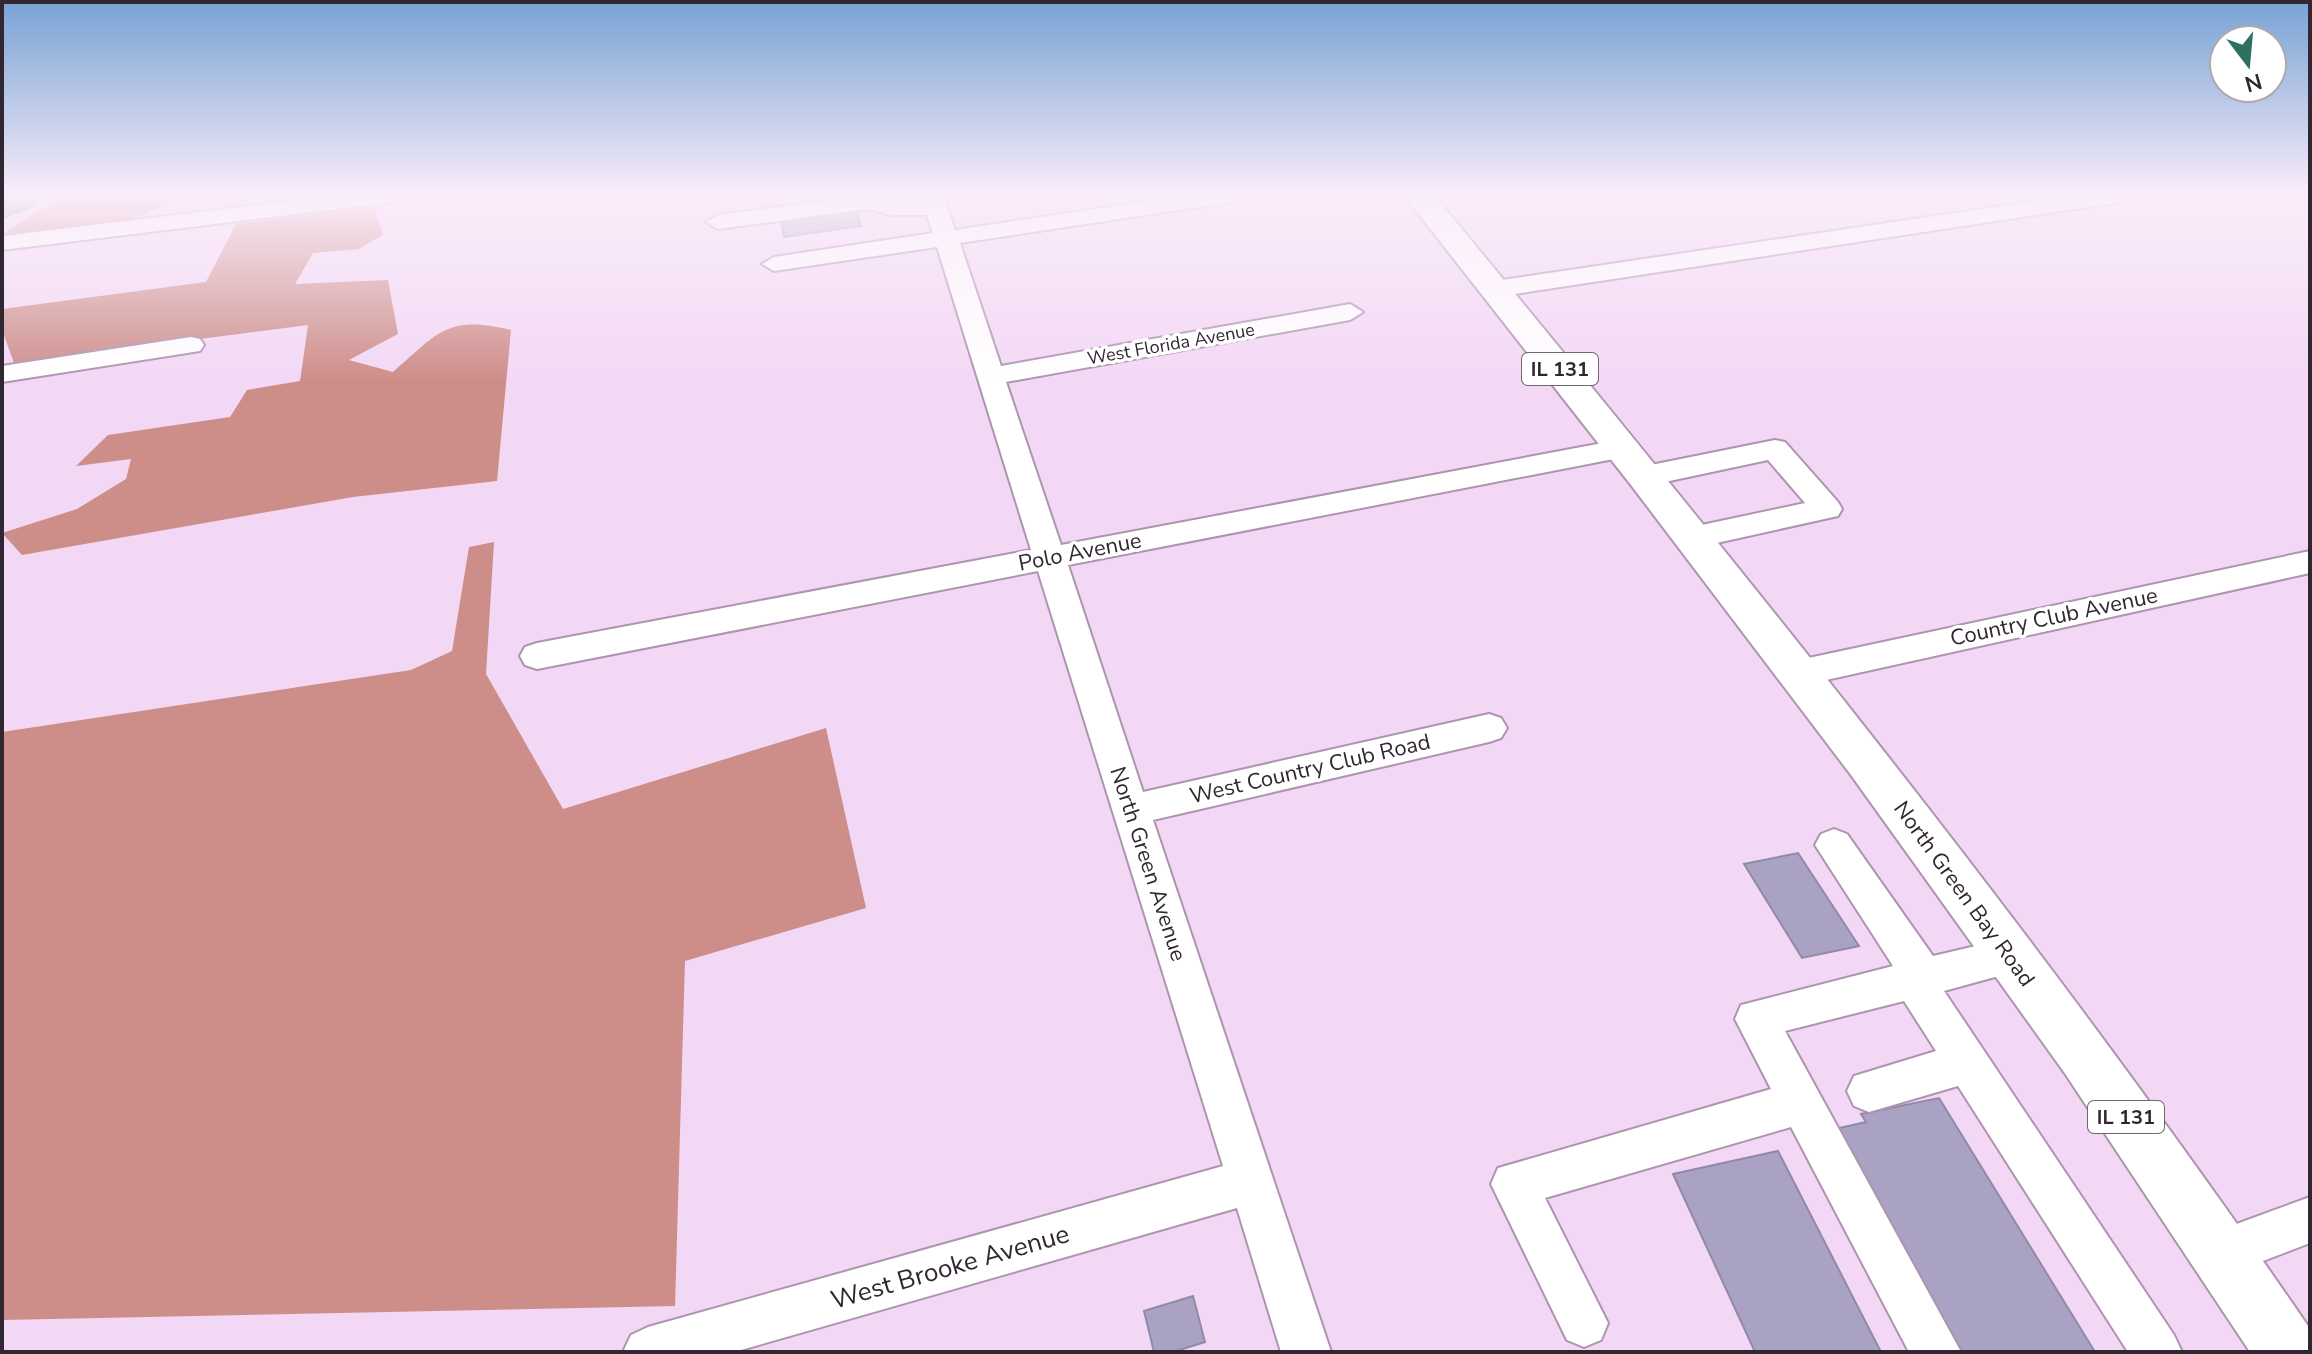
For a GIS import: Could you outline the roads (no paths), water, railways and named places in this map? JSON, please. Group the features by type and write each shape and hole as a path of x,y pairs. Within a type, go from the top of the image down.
{"main road":[{"name":"IL 131","path":"1469,257 1635,462"},
{"name":"North Green Bay Road","path":"1635,462 1799,673 2010,956 2221,1253 2287,1352"}],"street":[{"path":"774,264 818,257"},
{"name":"North Green Avenue","path":"954,257 1306,1352"},
{"path":"1495,289 1707,257"},
{"name":"West Florida Avenue","path":"991,376 1350,312"},
{"path":"2,374 191,345"},
{"name":"Polo Avenue","path":"537,656 1050,558 1635,462 1775,449 1827,509 1694,537"},
{"name":"Country Club Avenue","path":"1799,673 2310,562"},
{"name":"West Country Club Road","path":"1131,810 1489,728"},
{"path":"1834,845 1968,1063 2157,1352"},
{"path":"1936,1352 1756,1019 2010,956"},
{"path":"1869,1091 1968,1063"},
{"path":"1584,1323 1514,1184 1803,1102"},
{"name":"West Brooke Avenue","path":"648,1352 1252,1181"},
{"path":"2221,1253 2310,1220"}]}
